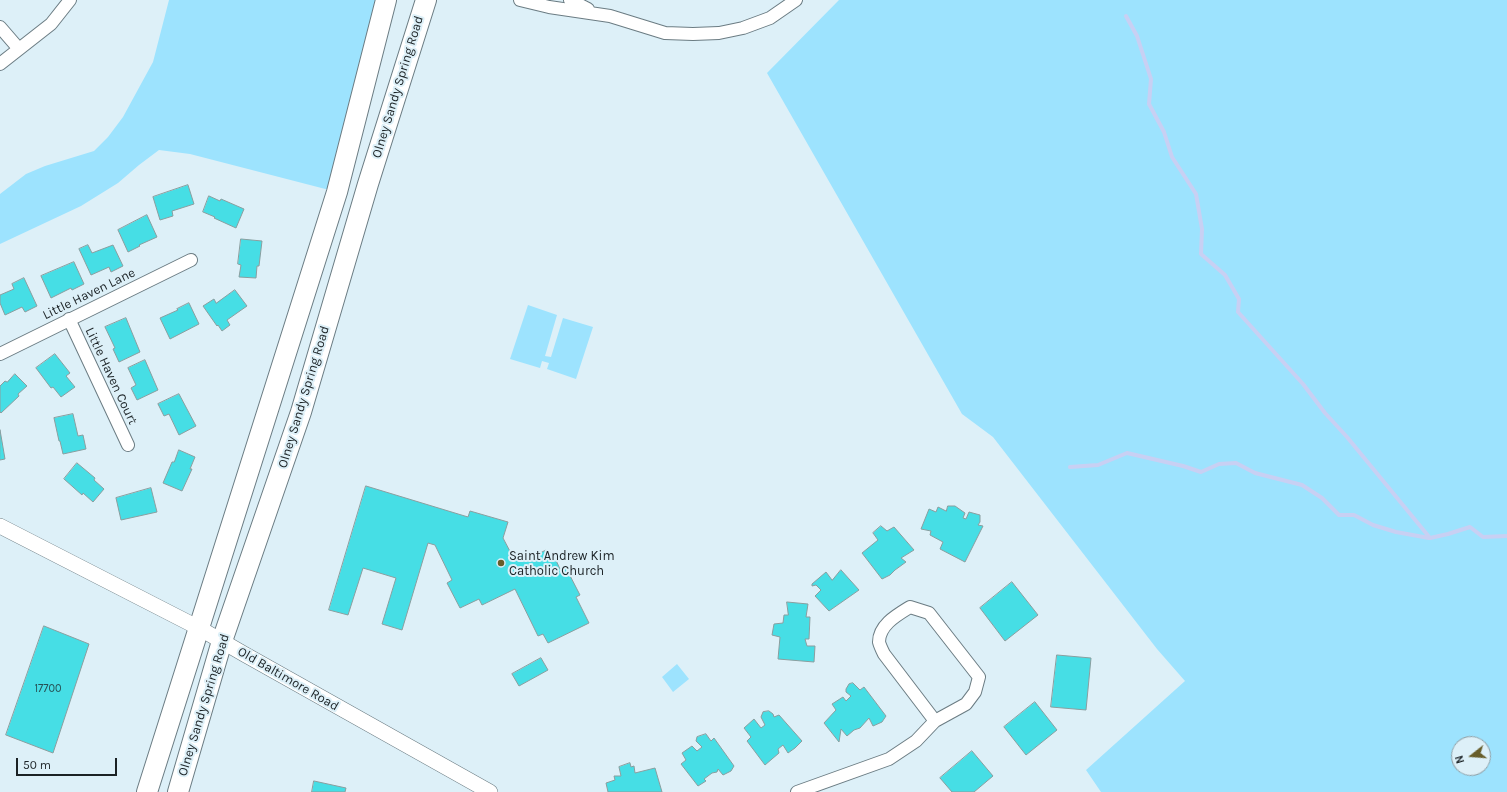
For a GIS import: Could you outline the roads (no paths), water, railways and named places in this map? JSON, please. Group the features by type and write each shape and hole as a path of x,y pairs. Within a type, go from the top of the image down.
{"main road":[{"name":"Olney Sandy Spring Road","path":"147,792 337,192 386,0"},
{"name":"Olney Sandy Spring Road","path":"178,792 222,641 301,412 368,184 426,0"}],"street":[{"path":"0,64 51,24 70,0"},
{"path":"520,0 549,7 610,16 665,33 719,33 743,28 770,18 796,0"},
{"path":"570,0 596,14"},
{"path":"0,27 19,49"},
{"name":"Little Haven Lane","path":"0,354 191,260"},
{"name":"Little Haven Court","path":"69,319 128,445"},
{"name":"Old Baltimore Road","path":"0,526 199,628 490,792"},
{"path":"797,792 889,759 916,741 935,721 966,704 975,692 979,677 929,613 910,607 894,616 886,624 880,636 879,643 884,654 935,721"}],"waterway":[{"path":"1126,16 1137,36 1151,79 1149,104 1164,132 1172,157 1196,194 1202,229 1201,254 1225,275 1239,299 1238,312 1303,384 1325,413 1347,437 1430,538 1470,527 1483,537 1507,536"},
{"path":"1070,467 1098,465 1127,453 1183,466 1201,472 1219,464 1236,463 1255,473 1302,485 1322,498 1339,515 1354,515 1373,525 1396,532 1429,538"}],"place":[{"name":"Saint Andrew Kim Catholic Church","path":"501,563"}]}
